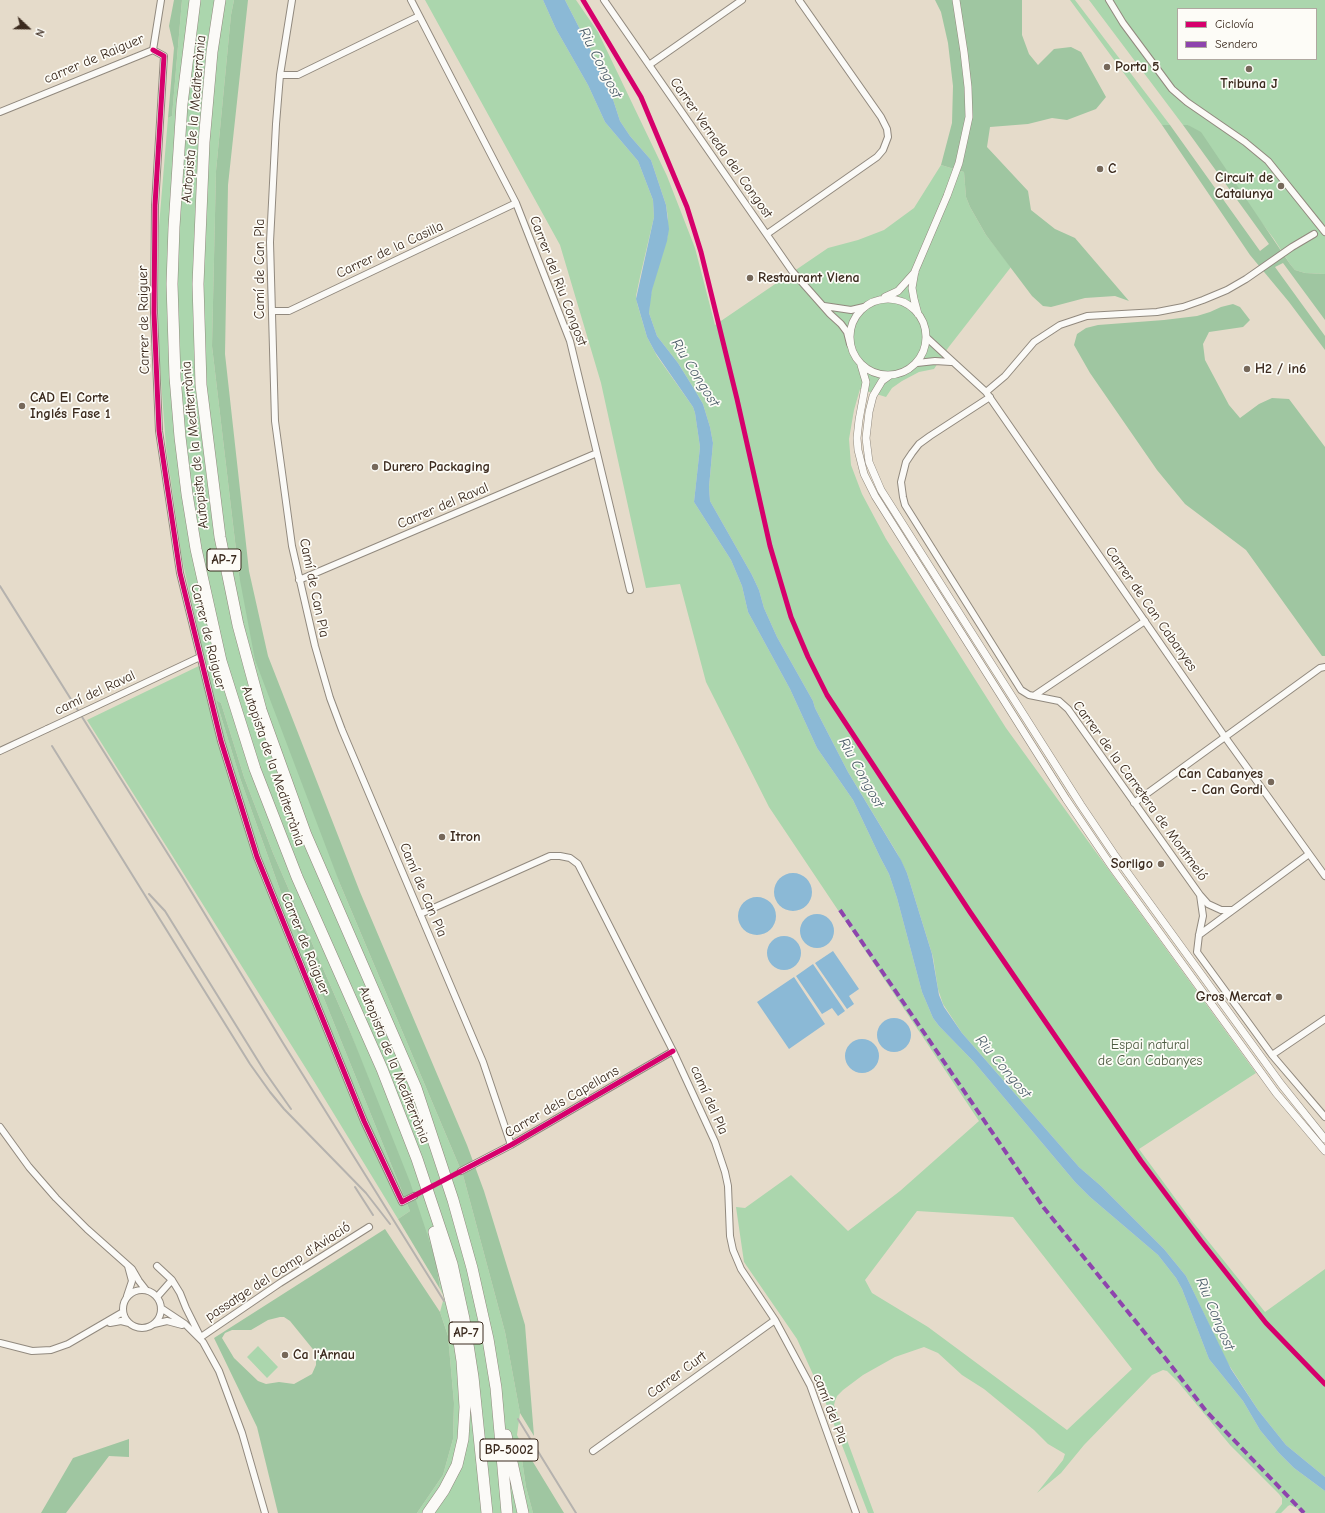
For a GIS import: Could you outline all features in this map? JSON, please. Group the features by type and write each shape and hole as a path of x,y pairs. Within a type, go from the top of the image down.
{"highway":[{"name":"Autopista de la Mediterrània","path":"195,0 182,104 172,284 175,378 180,437 196,549 221,661 255,769 297,877 379,1062 417,1159 452,1264 464,1319 479,1427 487,1513"},
{"name":"Autopista de la Mediterrània","path":"220,0 212,52 204,142 198,284 201,385 220,537 238,625 261,710 306,835 416,1088 437,1148 472,1268 488,1339 496,1388 507,1513"},
{"path":"417,1159 456,1322 465,1390 465,1424 457,1465 448,1484 428,1513"},
{"name":"BP-5002","path":"496,1388 523,1513"}],"street":[{"name":"carrer de Raiguer","path":"0,112 153,50 161,0"},
{"name":"Camí de Can Pla","path":"292,0 280,74 272,184 270,242 275,421 292,546 315,646 330,698 342,730 483,1062 512,1145"},
{"name":"Carrer del Riu Congost","path":"411,0 516,203 570,341 630,590"},
{"name":"Carrer Verneda del Congost","path":"604,0 792,271 847,332 850,344"},
{"path":"649,65 742,0"},
{"path":"767,234 877,156 883,150 888,137 887,129 881,117 799,0"},
{"path":"918,314 912,288 915,271 959,164 969,117 968,87 956,0"},
{"path":"1109,0 1123,23 1172,89 1187,102 1245,142 1268,161 1325,232"},
{"path":"280,74 298,75 419,16"},
{"name":"Carrer de Raiguer","path":"153,50 164,56 155,205 154,313 159,431 180,573 221,740 257,856 364,1121 402,1202 414,1196"},
{"name":"Carrer de la Casilla","path":"272,311 289,311 516,203"},
{"name":"Carrer de la Carretera de Montmeló","path":"1314,234 1292,247 1246,279 1227,290 1203,300 1183,307 1157,312 1087,316 1060,325 1034,342 988,395 919,444 906,462 901,482 906,505 1021,690 1025,694 1059,701 1068,709 1200,895 1203,916 1198,935 1198,952 1272,1055 1325,1117"},
{"path":"915,271 898,291 864,307 857,314 852,323 850,344 852,352 861,365 866,382 858,420 857,438 858,450 864,474 875,496 1066,800 1276,1093 1325,1151"},
{"path":"861,365 874,373 889,376 899,374 909,370 916,363 922,355 925,347 926,329 918,314 911,306 902,301 881,299"},
{"path":"824,306 851,310 864,307"},
{"name":"Carrer de Can Cabanyes","path":"926,337 951,362 975,381 988,395 1225,737 1325,876"},
{"path":"916,363 935,361 951,362"},
{"path":"889,376 879,386 873,396 868,412 866,438 869,462 881,490 1081,805 1114,854 1281,1084 1325,1139"},
{"name":"Carrer del Raval","path":"299,580 597,453"},
{"path":"1035,695 1145,621"},
{"name":"camí del Raval","path":"0,751 200,657"},
{"path":"1134,804 1320,668 1325,667"},
{"path":"1198,935 1309,854"},
{"name":"camí del Pla","path":"420,914 550,856 570,858 578,864 673,1050 715,1142 728,1186 730,1236 733,1250 741,1269 775,1320 810,1385 856,1513"},
{"path":"1200,895 1208,904 1221,910 1232,910"},
{"path":"1272,1055 1325,1019"},
{"name":"Carrer dels Capellans","path":"461,1171 512,1145 673,1050"},
{"path":"0,1127 29,1166 56,1198 87,1229 132,1268 146,1290 157,1297 161,1308 157,1320 153,1325"},
{"name":"passatge del Camp d'Aviació","path":"202,1339 280,1283 369,1227"},
{"path":"125,1262 132,1281 125,1300 123,1312 129,1323"},
{"path":"157,1266 172,1280 180,1293 186,1308 219,1371 233,1404 265,1513"},
{"path":"157,1297 172,1280"},
{"path":"125,1300 134,1292 146,1290"},
{"path":"161,1308 185,1324 202,1339"},
{"path":"0,1343 32,1351 51,1350 68,1344 123,1312"},
{"name":"Carrer Curt","path":"592,1451 775,1320"},
{"path":"103,1325 121,1321 141,1328 167,1321 176,1323 193,1332"}],"green space":[{"path":"174,0 182,0 172,116 168,118 174,48 169,26"},
{"path":"182,0 234,0 231,15 216,171 212,346 239,575 340,884 463,1175 505,1332 520,1413 517,1435 519,1439 526,1487 533,1513 417,1513 443,1475 453,1439 454,1403 448,1336 440,1312 444,1297 440,1289 436,1261 348,1026 273,853 244,777 221,703 216,700 240,778 280,890 410,1211 398,1219 312,1078 87,720 205,663 182,559 166,447 158,340 159,226 168,118 172,116"},
{"path":"234,0 248,0 228,185 225,354 249,571 268,656 360,892 467,1145 484,1191 525,1325 534,1436 520,1413 505,1332 463,1175 340,884 255,660 239,575 212,346 216,171 231,15"},
{"path":"425,0 543,0 556,29 588,85 605,122 638,161 653,200 654,217 636,296 647,337 657,356 693,407 695,413 700,447 694,502 731,560 742,586 748,612 790,689 817,748 853,800 889,874 897,898 922,992 933,1018 974,1062 1075,1182 1090,1197 1158,1255 1176,1278 1182,1289 1209,1359 1243,1401 1260,1430 1279,1453 1294,1468 1325,1491 1325,1513 1301,1513 1297,1508 1290,1505 1281,1513 1275,1513 1282,1504 1282,1498 1279,1494 1230,1445 1178,1382 1167,1371 1163,1370 1152,1375 1084,1445 1061,1473 1037,1493 1063,1460 1065,1454 1048,1444 1034,1430 984,1389 962,1375 938,1353 924,1347 895,1357 863,1375 843,1390 837,1396 835,1401 834,1405 874,1513 868,1513 825,1401 797,1339 744,1262 736,1207 745,1208 791,1175 848,1231 900,1191 979,1121 769,807 706,682 680,584 646,588 601,383 560,245","holes":["917,1211 1013,1217 1132,1369 1067,1430 928,1327 872,1293 865,1280"]},
{"name":"Espai natural de Can Cabanyes","path":"565,0 576,0 598,32 667,176 695,248 715,325 828,248 858,240 884,230 914,208 941,165 964,172 966,197 970,207 986,235 1011,267 948,348 934,369 919,372 902,381 892,388 886,397 860,389 854,410 849,439 851,465 862,494 886,539 1006,728 1256,1073 1139,1149 1192,1221 1265,1312 1325,1269 1325,1477 1286,1445 1258,1410 1227,1362 1186,1276 1164,1249 1101,1186 1079,1167 962,1033 943,1004 938,989 933,957 907,873 897,853 848,772 815,708 813,701 777,637 764,608 759,590 752,575 710,501 709,487 713,443 703,404 678,363 657,336 649,313 653,283 668,235 666,205 651,160 630,136 620,121 608,84"},
{"path":"935,0 1022,0 1022,35 1029,54 1038,65 1054,49 1071,47 1081,52 1106,97 1096,109 1067,120 1052,118 1028,124 990,127 987,147 1028,191 1031,210 1055,229 1075,238 1129,301 1115,296 1085,298 1051,307 1043,306 1032,296 986,235 966,197 964,172 941,165 952,123 953,86 948,43 941,12"},
{"path":"1070,0 1075,0 1170,125 1162,125"},
{"name":"Circuit de Catalunya","path":"1089,0 1325,0 1325,274 1305,273 1295,270 1274,239 1188,125 1183,125"},
{"path":"1162,125 1170,125 1260,251 1269,244 1183,125 1188,125 1201,132 1295,270 1305,273 1325,274 1325,320 1283,263 1275,267 1325,336 1325,350 1289,302 1250,255"},
{"path":"1233,304 1240,307 1250,320 1243,327 1209,332 1203,344 1205,360 1229,405 1240,418 1259,404 1272,398 1289,399 1325,447 1325,656 1322,656 1246,550 1185,504 1157,470 1090,373 1074,345 1077,334 1086,328 1098,325 1197,316"},
{"path":"216,700 221,703 244,777 273,853 348,1026 410,1182 436,1261 440,1289 398,1219 410,1211 280,890 240,778"},
{"path":"385,1229 440,1312 448,1336 454,1403 453,1439 443,1475 417,1513 278,1513 257,1427 214,1338","holes":["284,1317 290,1321 316,1353 316,1365 312,1374 294,1384 279,1382 266,1384 258,1381 234,1358 222,1338 225,1333 232,1330 251,1330 268,1320"]},
{"path":"258,1346 278,1367 267,1378 247,1357"},
{"path":"129,1439 129,1457 109,1456 66,1513 41,1513 73,1458"},
{"path":"519,1439 564,1513 533,1513 526,1487"}],"water":[{"path":"543,0 565,0 608,84 620,121 630,136 651,160 666,205 669,229 667,241 652,290 649,313 657,336 678,363 703,404 713,443 709,487 710,501 752,575 759,590 764,608 777,637 813,701 815,708 848,772 901,860 907,873 932,954 939,995 944,1007 962,1033 1079,1167 1101,1186 1164,1249 1186,1276 1231,1369 1258,1410 1286,1445 1325,1477 1325,1491 1294,1468 1279,1453 1260,1430 1243,1401 1209,1359 1182,1289 1176,1278 1158,1255 1090,1197 1075,1182 974,1062 933,1018 922,992 897,898 889,874 853,800 817,748 790,689 748,612 742,586 731,560 694,502 700,447 695,413 693,407 655,352 647,337 636,299 654,217 653,200 638,161 605,122 588,85 556,29"},
{"path":"793,873 803,876 809,882 812,892 809,902 803,908 793,911 783,908 777,902 774,892 777,882 783,876"},
{"path":"757,897 770,903 776,916 770,929 757,935 744,929 738,916 744,903"},
{"path":"814,914 820,914 824,915 831,921 834,931 833,938 827,945 820,948 814,948 810,947 803,941 800,934 800,928 801,924 807,917"},
{"path":"781,936 787,936 791,937 798,943 801,953 800,960 794,967 787,970 781,970 777,969 770,963 767,956 767,950 768,946 774,939"},
{"path":"833,951 859,989 849,996 854,1004 847,1009 815,963"},
{"path":"813,964 845,1011 838,1016 832,1008 822,1014 796,976"},
{"path":"794,977 825,1024 789,1049 757,1002"},
{"path":"897,1018 906,1023 910,1028 910,1042 906,1047 901,1051 891,1052 887,1051 878,1042 877,1032 878,1028 887,1019"},
{"path":"865,1039 874,1044 878,1049 878,1063 874,1068 869,1072 859,1073 855,1072 846,1063 845,1053 846,1049 855,1040"}],"tunnel":[{"path":"414,1196 461,1171"}],"railway":[{"path":"0,586 183,878 283,1043 444,1301"},
{"path":"52,746 250,1064 284,1109 366,1193 390,1224"},
{"path":"149,894 165,911 265,1072 291,1109"},
{"path":"355,1187 373,1215"},
{"path":"518,1419 576,1513"}],"marked path":[{"path":"840,910 1044,1208 1206,1411 1304,1513"}],"cycle path":[{"path":"583,0 641,97 687,207 701,252 737,399 770,546 791,617 808,657 827,695 970,912 1141,1161 1201,1241 1266,1323 1325,1384"},
{"path":"153,50 164,56 155,205 154,313 159,431 180,573 221,741 257,857 364,1121 402,1202 511,1145 673,1051"}],"place":[{"name":"Porta 5","path":"1107,67"},
{"name":"Tribuna J","path":"1249,69"},
{"name":"C","path":"1100,169"},
{"name":"Circuit de Catalunya","path":"1281,186"},
{"name":"Restaurant Viena","path":"750,278"},
{"name":"H2 / in6","path":"1247,369"},
{"name":"CAD El Corte Inglés Fase 1","path":"22,406"},
{"name":"Durero Packaging","path":"375,467"},
{"name":"Can Cabanyes - Can Gordi","path":"1271,782"},
{"name":"Itron","path":"442,837"},
{"name":"Sorligo","path":"1161,864"},
{"name":"Gros Mercat","path":"1279,997"},
{"name":"Ca l'Arnau","path":"285,1355"}],"water label":[{"name":"Riu Congost","path":"600,63"},
{"name":"Riu Congost","path":"695,373"},
{"name":"Riu Congost","path":"861,773"},
{"name":"Riu Congost","path":"1003,1067"},
{"name":"Riu Congost","path":"1215,1314"}]}
